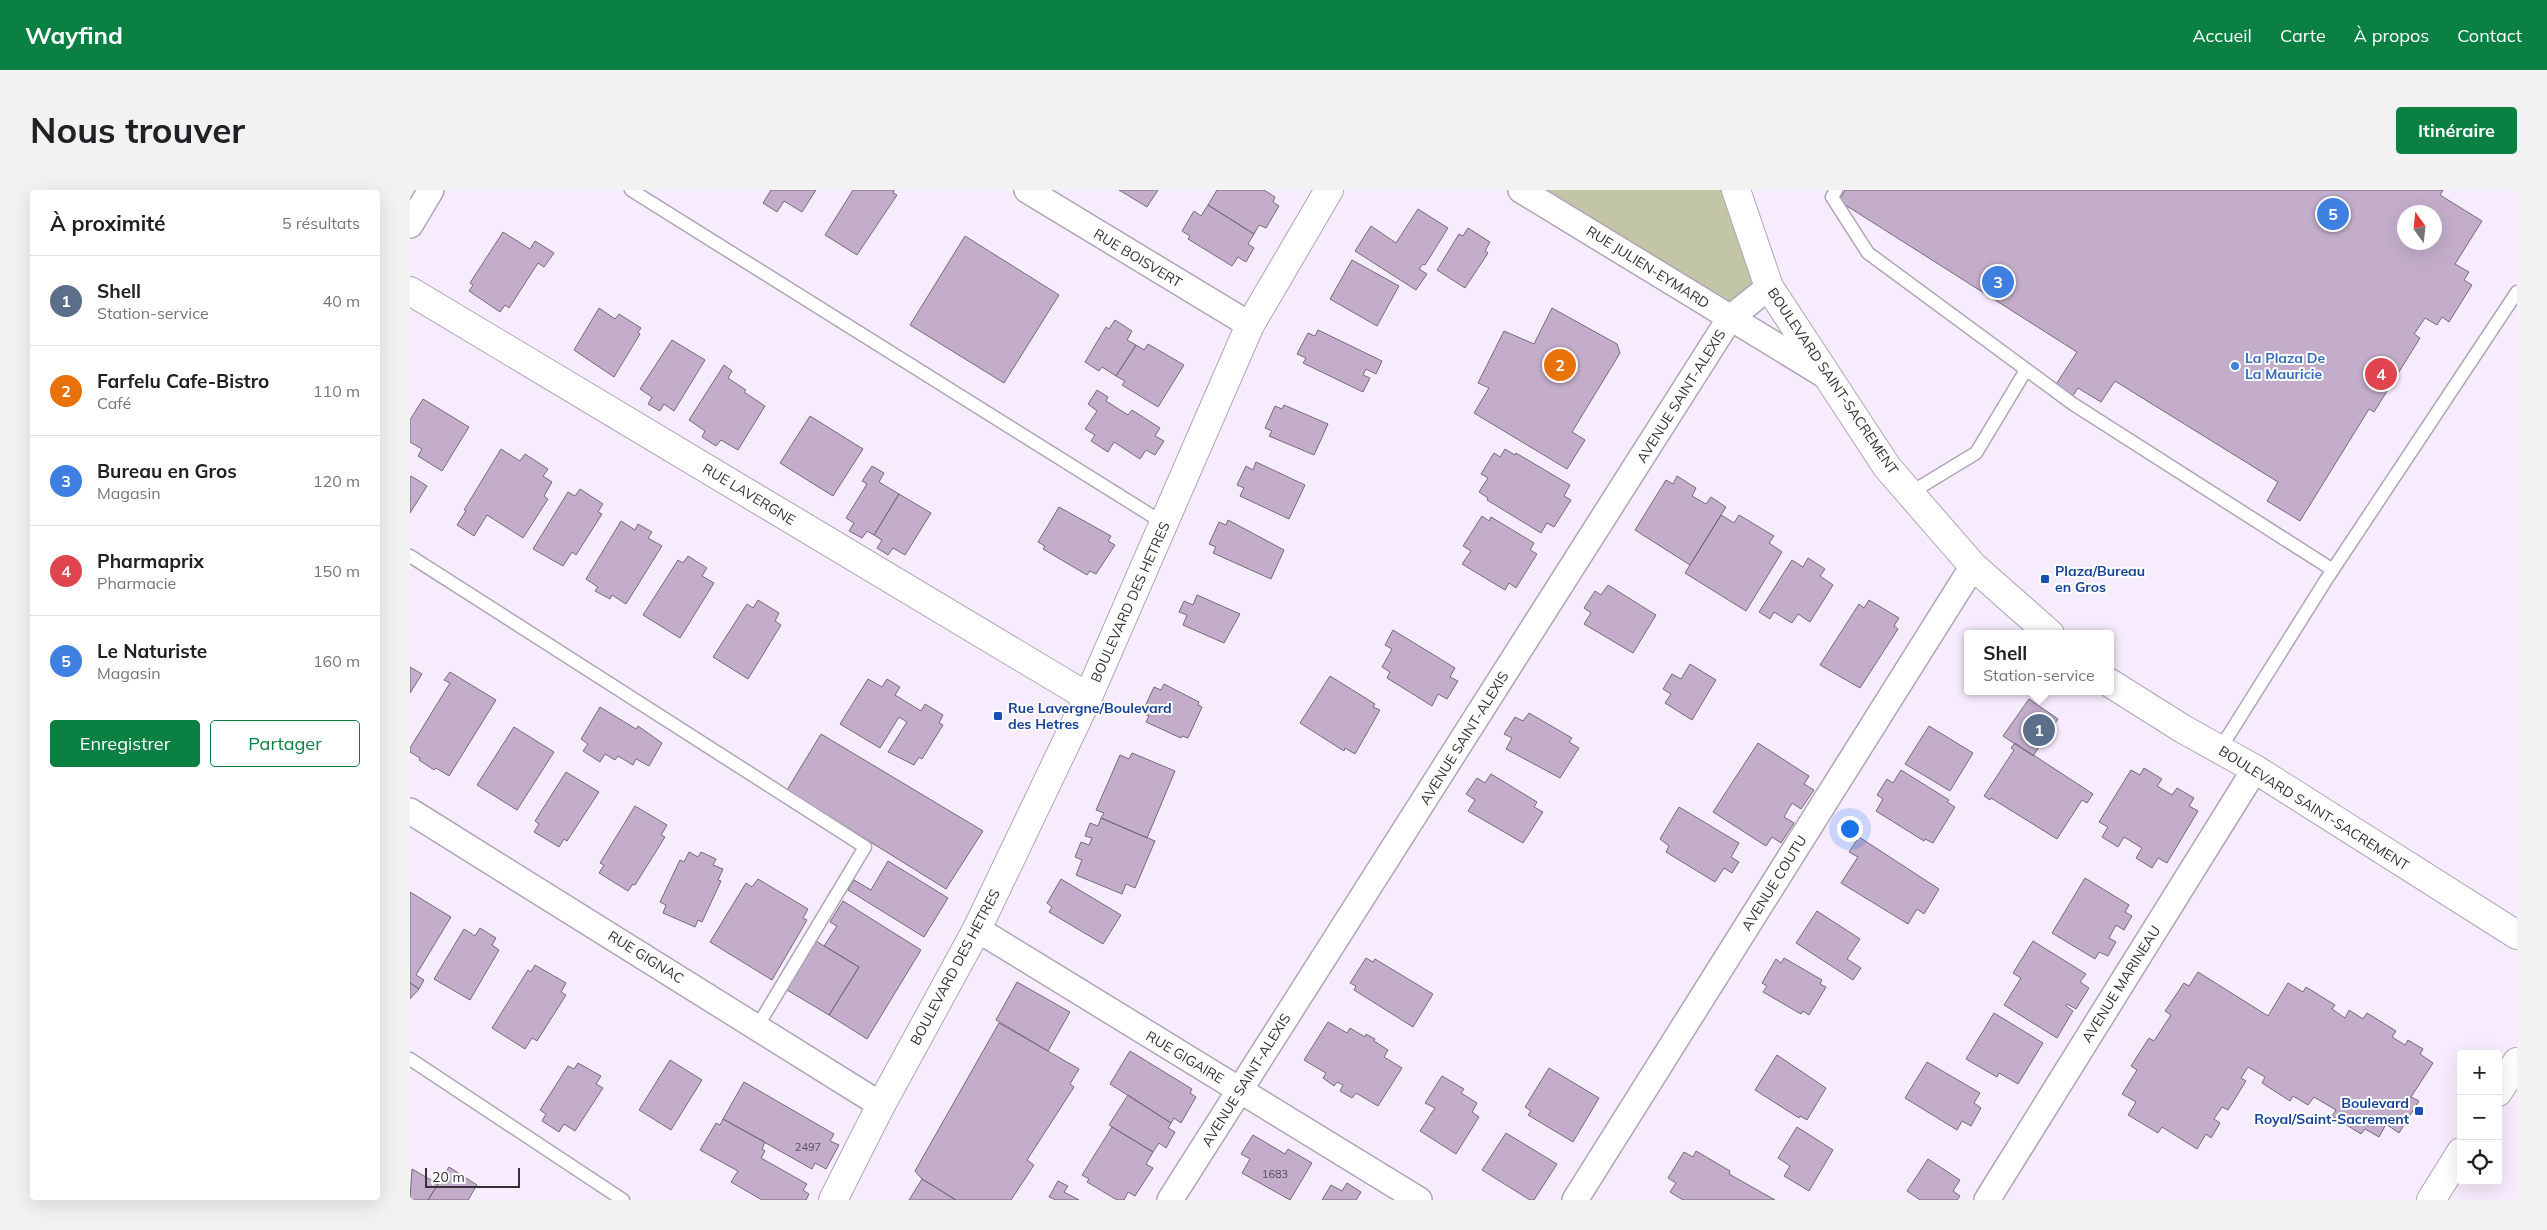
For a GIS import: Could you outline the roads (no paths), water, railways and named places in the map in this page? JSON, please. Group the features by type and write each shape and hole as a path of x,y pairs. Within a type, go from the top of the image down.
{"street":[{"path":"410,225 431,190"},
{"name":"RUE BOISVERT","path":"1027,190 1250,325"},
{"name":"BOULEVARD DES HETRES","path":"833,1200 881,1105 977,929 1088,697 1165,524 1250,325 1329,190"},
{"name":"RUE JULIEN-EYMARD","path":"1520,190 1826,376"},
{"name":"BOULEVARD SAINT-SACREMENT","path":"1736,190 1769,287 1887,467 1973,566 2045,630"},
{"name":"AVENUE SAINT-ALEXIS","path":"1170,1200 1730,318 1769,287"},
{"name":"RUE LAVERGNE","path":"410,291 1088,697"},
{"name":"AVENUE COUTU","path":"1575,1200 1973,566"},
{"name":"BOULEVARD SAINT-SACREMENT","path":"2114,685 2255,769 2517,936"},
{"name":"AVENUE MARINEAU","path":"1987,1200 2255,769"},
{"name":"RUE GIGNAC","path":"410,811 881,1105"},
{"name":"RUE GIGAIRE","path":"977,929 1419,1200"},
{"path":"2502,1086 2517,1062"},
{"path":"2431,1200 2457,1158"}],"lane":[{"path":"631,190 1165,524"},
{"path":"1836,190 1832,197 1868,253 2073,404 2333,570"},
{"path":"2220,749 2333,570 2517,292"},
{"path":"1910,492 1976,453 2026,370"},
{"path":"410,556 866,847 757,1027"},
{"path":"410,1059 623,1200"}],"place":[{"name":"Le Naturiste","path":"2333,214"},
{"name":"Bureau en Gros","path":"1998,282"},
{"name":"Farfelu Cafe-Bistro","path":"1560,365"},
{"name":"La Plaza De La Mauricie","path":"2235,366"},
{"name":"Pharmaprix","path":"2381,374"},
{"name":"Plaza/Bureau en Gros","path":"2045,579"},
{"name":"Rue Lavergne/Boulevard des Hetres","path":"998,716"},
{"name":"Shell","path":"2039,730"},
{"name":"Boulevard Royal/Saint-Sacrement","path":"2419,1111"}]}
